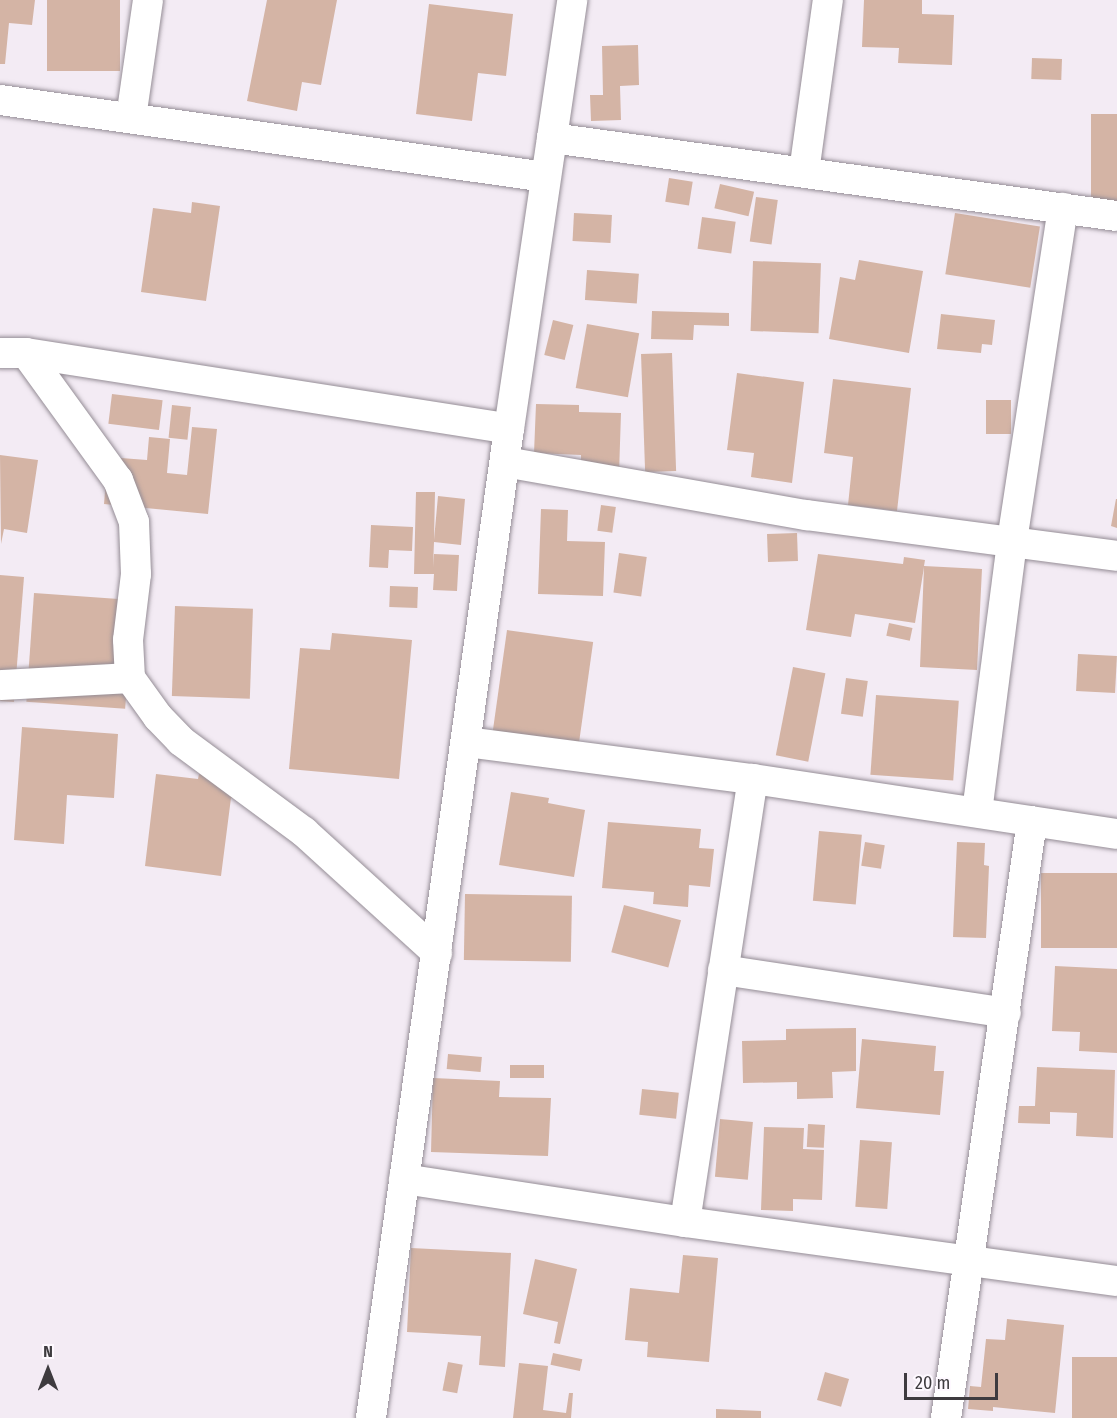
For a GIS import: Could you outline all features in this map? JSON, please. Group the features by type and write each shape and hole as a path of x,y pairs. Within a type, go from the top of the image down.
{"street":[{"path":"131,118 148,0"},
{"path":"371,1418 509,429 572,0"},
{"path":"804,172 828,0"},
{"path":"0,100 546,177"},
{"path":"552,138 1117,216"},
{"path":"977,812 1012,541 1063,208"},
{"path":"13,353 509,429"},
{"path":"13,353 118,480 134,522 136,574 128,640 130,678 158,717 181,741 304,832 437,953"},
{"path":"505,462 807,515 1117,556"},
{"path":"0,686 130,678"},
{"path":"467,742 753,779 1117,834"},
{"path":"685,1222 753,779"},
{"path":"946,1418 967,1259 1006,1013 1032,821"},
{"path":"723,970 1006,1013"},
{"path":"404,1179 685,1222 1117,1281"}],"building":[{"path":"0,0 35,0 32,25 9,23 5,64 0,64"},
{"path":"47,0 120,0 120,71 47,71"},
{"path":"267,0 337,0 321,85 302,82 297,111 247,101"},
{"path":"864,0 922,0 922,14 954,15 952,65 898,63 899,48 862,47"},
{"path":"429,4 513,14 506,76 478,73 472,121 416,114"},
{"path":"638,45 639,85 620,86 621,120 591,121 590,95 603,95 602,46"},
{"path":"1032,58 1062,59 1061,80 1031,79"},
{"path":"1091,114 1117,114 1117,202 1091,202"},
{"path":"669,178 693,182 689,205 665,202"},
{"path":"720,184 754,192 748,216 714,208"},
{"path":"756,197 778,200 772,245 750,242"},
{"path":"192,202 220,206 206,301 141,292 153,208 191,213"},
{"path":"574,213 612,215 610,243 573,241"},
{"path":"955,213 1040,226 1030,288 945,274"},
{"path":"702,217 736,222 731,253 698,249"},
{"path":"859,260 923,271 909,353 829,339 840,277 855,280"},
{"path":"753,261 821,263 819,333 751,331"},
{"path":"587,270 639,274 637,304 585,300"},
{"path":"652,311 729,313 729,326 694,325 693,340 651,339"},
{"path":"941,314 995,320 992,345 982,344 981,353 937,349"},
{"path":"553,320 573,325 565,360 544,355"},
{"path":"587,324 639,333 628,397 576,388"},
{"path":"672,353 676,471 645,472 641,354"},
{"path":"737,373 804,382 792,483 751,477 754,453 727,450"},
{"path":"833,379 911,388 897,511 848,505 853,457 824,453"},
{"path":"112,394 163,400 159,430 108,424"},
{"path":"986,400 1011,400 1011,434 986,434"},
{"path":"536,404 579,405 579,412 621,413 619,474 581,473 581,455 534,453"},
{"path":"172,405 191,407 187,440 169,438"},
{"path":"192,427 217,429 208,514 104,504 108,457 147,460 149,437 170,439 167,473 187,475"},
{"path":"0,455 38,460 27,533 4,529 1,544"},
{"path":"416,492 435,492 434,540 438,496 465,499 461,545 434,542 433,567 434,554 459,555 457,591 433,590 434,574 414,574"},
{"path":"1117,499 1117,528 1111,526"},
{"path":"601,505 616,507 612,533 597,531"},
{"path":"541,509 568,510 567,541 605,542 603,596 538,594"},
{"path":"371,525 413,527 412,551 389,550 388,568 369,567"},
{"path":"797,533 798,561 768,562 767,534"},
{"path":"619,553 647,557 641,597 613,593"},
{"path":"818,554 903,564 904,557 925,560 924,566 982,569 977,670 920,667 924,567 915,623 855,614 851,637 806,630"},
{"path":"0,575 24,577 14,702 0,701"},
{"path":"390,586 418,587 417,608 389,607"},
{"path":"34,593 133,600 125,709 26,702"},
{"path":"175,606 253,609 250,699 172,696"},
{"path":"889,623 912,628 910,641 886,636"},
{"path":"507,630 593,642 578,748 492,736"},
{"path":"332,633 412,640 399,779 289,769 300,648 330,650"},
{"path":"1078,654 1117,656 1115,693 1076,691"},
{"path":"793,667 825,673 808,762 776,755"},
{"path":"846,678 868,681 863,717 841,714"},
{"path":"876,695 959,701 953,781 870,775"},
{"path":"22,727 118,734 114,798 67,795 64,844 14,840"},
{"path":"156,774 198,779 199,774 244,779 241,799 231,798 221,876 145,866"},
{"path":"511,792 549,798 548,803 585,810 574,877 499,865"},
{"path":"608,822 701,829 699,848 714,849 710,887 689,885 688,907 653,904 654,892 602,888"},
{"path":"819,831 862,835 856,904 813,901"},
{"path":"865,842 885,845 881,869 861,866"},
{"path":"957,842 985,843 984,865 989,866 986,938 953,937"},
{"path":"1041,873 1117,873 1117,948 1041,948"},
{"path":"465,894 572,896 571,962 464,960"},
{"path":"624,905 681,920 668,968 611,952"},
{"path":"1055,966 1117,969 1117,1053 1079,1051 1080,1032 1052,1031"},
{"path":"856,1028 856,1071 832,1072 833,1098 797,1099 797,1082 743,1083 742,1041 786,1040 786,1029"},
{"path":"862,1039 936,1046 934,1071 944,1071 940,1115 856,1108"},
{"path":"448,1054 482,1057 481,1072 447,1069"},
{"path":"510,1065 544,1065 544,1078 510,1078"},
{"path":"1037,1067 1115,1070 1113,1138 1076,1136 1077,1113 1050,1112 1050,1124 1018,1123 1019,1106 1035,1106"},
{"path":"433,1078 500,1081 499,1097 551,1098 548,1156 431,1152"},
{"path":"642,1089 679,1093 676,1119 639,1115"},
{"path":"720,1119 753,1122 748,1180 715,1177"},
{"path":"808,1124 825,1125 824,1148 807,1147"},
{"path":"764,1127 804,1128 803,1149 824,1150 822,1200 793,1199 793,1211 761,1210"},
{"path":"860,1140 892,1142 887,1209 855,1207"},
{"path":"411,1248 511,1253 505,1367 479,1365 481,1336 407,1332"},
{"path":"683,1255 718,1258 709,1362 647,1357 648,1342 625,1340 630,1288 679,1293"},
{"path":"535,1259 577,1269 560,1344 554,1343 558,1322 523,1314"},
{"path":"1007,1319 1064,1325 1055,1413 993,1407 993,1411 968,1409 970,1386 981,1387 986,1339 1005,1340"},
{"path":"553,1353 582,1359 580,1371 551,1365"},
{"path":"1072,1357 1117,1357 1117,1418 1072,1418"},
{"path":"448,1362 463,1365 457,1393 442,1390"},
{"path":"519,1363 548,1366 543,1410 566,1413 569,1393 573,1393 571,1418 513,1418"},
{"path":"825,1372 849,1379 841,1407 817,1400"},
{"path":"716,1409 761,1411 761,1418 716,1418"}]}
